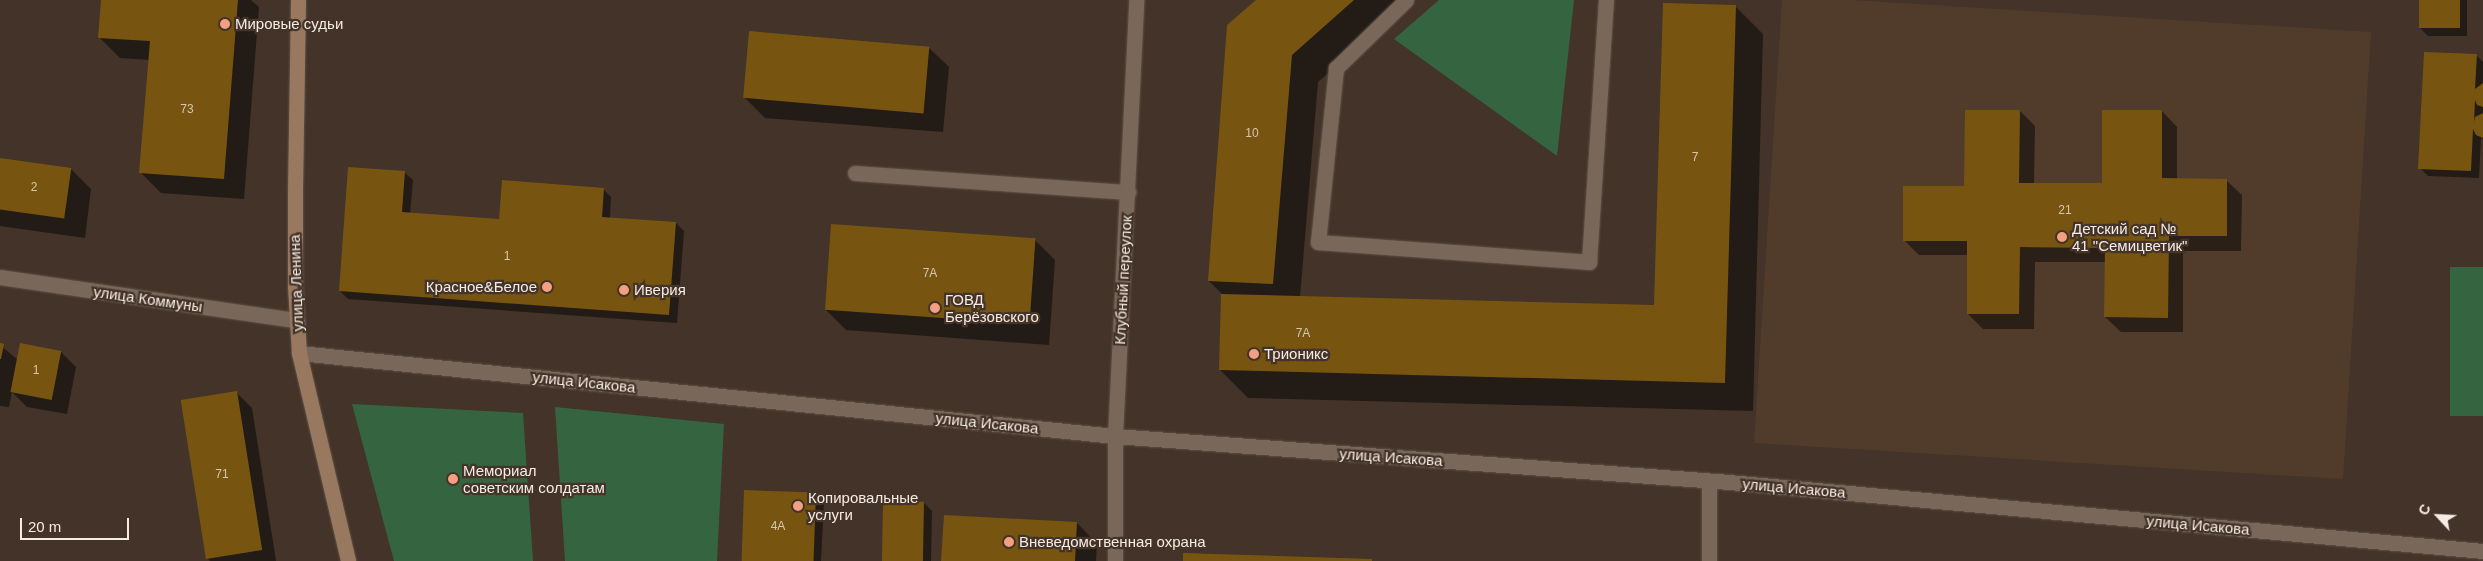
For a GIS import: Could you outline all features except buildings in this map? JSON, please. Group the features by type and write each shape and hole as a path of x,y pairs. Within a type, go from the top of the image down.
{"main road":[{"name":"улица Ленина","path":"298,0 295,193 296,320 299,353 348,561"}],"street":[{"name":"Клубный переулок","path":"1115,561 1115,436 1136,0"},
{"path":"1406,0 1336,68 1318,242 1589,262 1606,0"},
{"path":"855,172 1128,192"},
{"name":"улица Коммуны","path":"0,277 296,320"},
{"name":"улица Исакова","path":"299,353 1115,436 1709,481 2483,551"},
{"path":"1709,481 1709,561"}],"shaded area":[{"name":"Детский сад № 41 \"Семицветик\"","path":"1782,0 1851,0 2371,32 2343,479 1754,443"}],"green space":[{"path":"1439,0 1574,0 1557,156 1394,39"},
{"path":"2450,267 2483,267 2483,416 2450,416"},
{"path":"352,404 523,413 533,561 394,561"},
{"path":"555,407 724,424 717,561 565,561"}],"place":[{"name":"Мировые судьи","path":"225,24"},
{"name":"Детский сад № 41 \"Семицветик\"","path":"2062,237"},
{"name":"Красное&Белое","path":"547,287"},
{"name":"Иверия","path":"624,290"},
{"name":"ГОВД Берёзовского","path":"935,308"},
{"name":"Трионикс","path":"1254,354"},
{"name":"Мемориал советским солдатам","path":"453,479"},
{"name":"Копировальные услуги","path":"798,506"},
{"name":"Вневедомственная охрана","path":"1009,542"}]}
